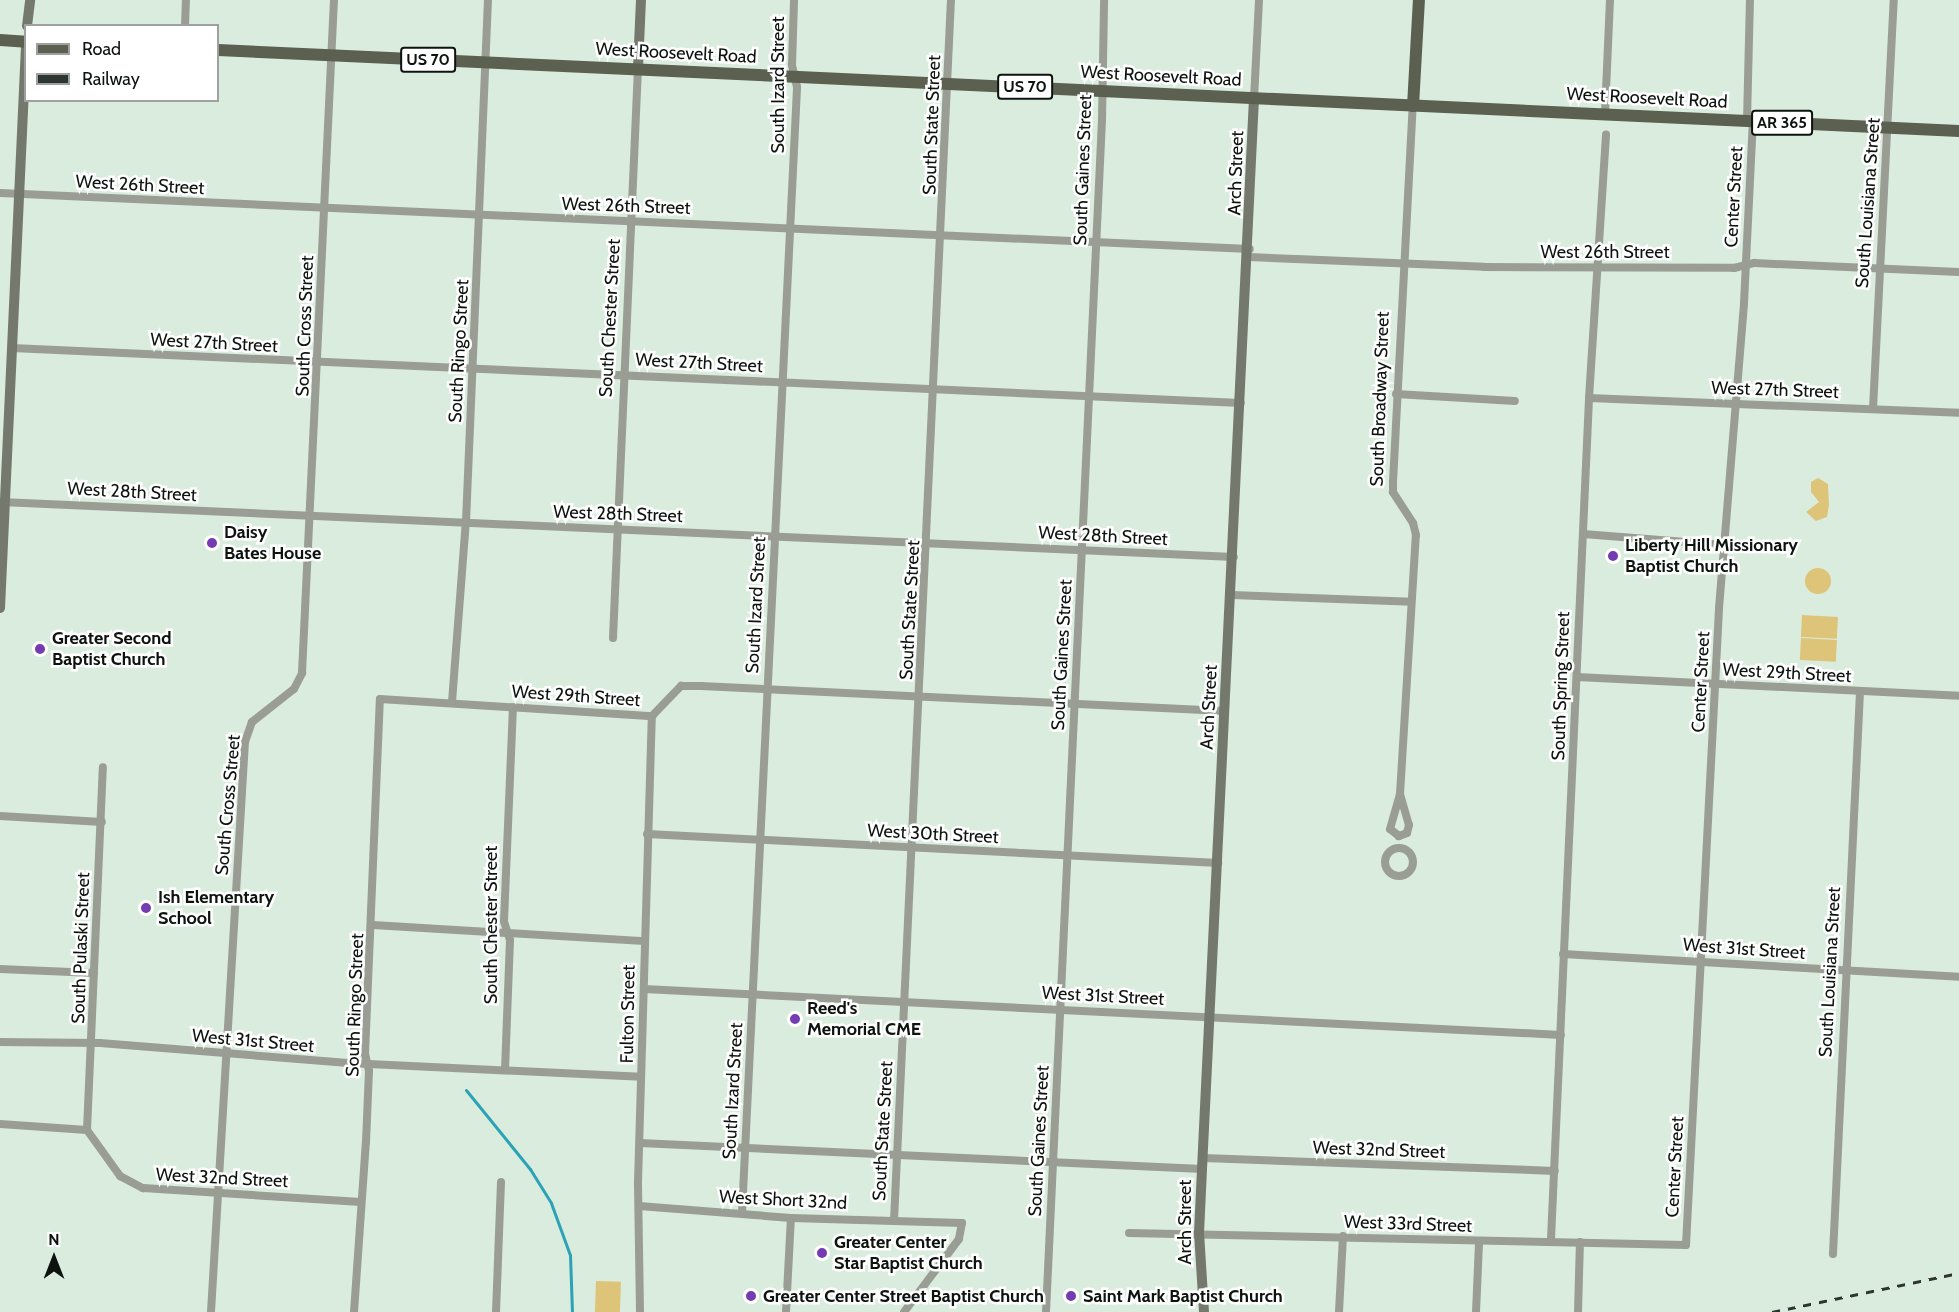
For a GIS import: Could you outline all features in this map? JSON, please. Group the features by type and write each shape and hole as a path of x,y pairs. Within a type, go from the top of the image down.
{"main road":[{"path":"27,24 30,0"},
{"name":"South Chester Street","path":"638,68 641,0"},
{"name":"South Broadway Street","path":"1413,106 1419,0"},
{"path":"0,40 24,44"},
{"name":"West Roosevelt Road","path":"219,50 1959,131"},
{"path":"0,608 2,502 12,348 24,82"},
{"name":"Arch Street","path":"1204,1312 1199,1233 1224,711 1250,253 1254,99"}],"street":[{"path":"185,24 186,0"},
{"name":"South Cross Street","path":"212,1312 225,1054 245,742 252,722 294,690 302,673 319,362 334,0"},
{"name":"South Ringo Street","path":"452,702 466,522 488,0"},
{"name":"South Izard Street","path":"742,1213 783,382 795,76 792,64 794,0"},
{"name":"South State Street","path":"894,1221 943,235 950,84 951,0"},
{"name":"South Gaines Street","path":"1046,1312 1096,242 1104,0"},
{"path":"1254,99 1259,0"},
{"path":"1605,114 1610,0"},
{"name":"Center Street","path":"1686,1245 1716,683 1746,263 1750,121 1750,0"},
{"name":"South Louisiana Street","path":"1873,409 1877,269 1894,0"},
{"name":"South Chester Street","path":"613,638 616,528 638,68"},
{"name":"South Broadway Street","path":"1399,848 1399,836 1390,828 1400,794 1415,529 1393,492 1396,394 1413,106"},
{"name":"South Spring Street","path":"1551,1239 1589,398 1606,135"},
{"name":"West 26th Street","path":"0,193 1096,242 1403,263 1596,268 1734,268 1746,263 1959,272"},
{"name":"West 27th Street","path":"12,348 1242,403"},
{"path":"1396,394 1515,401"},
{"name":"West 27th Street","path":"1589,398 1959,413"},
{"name":"West 28th Street","path":"2,502 1234,557"},
{"path":"1583,534 1725,544"},
{"path":"1232,595 1411,602"},
{"name":"West 29th Street","path":"1577,677 1959,696"},
{"name":"West 29th Street","path":"380,699 652,717 681,686 921,693 1224,711"},
{"name":"South Louisiana Street","path":"1833,1254 1844,970 1860,692"},
{"name":"South Ringo Street","path":"354,1312 362,1202 380,699"},
{"name":"South Chester Street","path":"505,1070 509,933 504,921 513,708"},
{"name":"Fulton Street","path":"640,1312 639,1143 652,717"},
{"name":"South Pulaski Street","path":"87,1130 103,767"},
{"name":"South Broadway Street","path":"1399,836 1407,834 1409,825 1400,794"},
{"path":"0,816 102,822"},
{"name":"West 30th Street","path":"647,834 1218,863"},
{"path":"372,925 645,940"},
{"name":"West 31st Street","path":"1563,954 1959,977"},
{"path":"0,969 94,973"},
{"name":"West 31st Street","path":"644,989 1561,1035"},
{"name":"West 31st Street","path":"0,1042 92,1044 367,1064 641,1077"},
{"path":"0,1124 87,1130"},
{"name":"West 32nd Street","path":"87,1130 105,1160 131,1184 155,1191 219,1191 362,1202"},
{"name":"West 32nd Street","path":"639,1143 897,1152 1053,1161 1555,1171"},
{"path":"496,1312 501,1182"},
{"name":"West Short 32nd","path":"639,1206 791,1218 962,1223 959,1239 904,1312"},
{"path":"786,1312 791,1218"},
{"name":"West 33rd Street","path":"1129,1233 1343,1236 1479,1242 1551,1239 1686,1245"},
{"path":"1339,1312 1343,1236"},
{"path":"1476,1312 1479,1242"},
{"path":"1578,1312 1580,1242"}],"shaded area":[{"path":"1818,478 1828,484 1829,505 1827,517 1816,521 1806,512 1819,502 1811,492 1811,482"},
{"path":"1818,568 1827,572 1831,581 1827,590 1818,594 1809,590 1805,581 1809,572"},
{"path":"1802,615 1838,617 1837,639 1801,637"},
{"path":"1801,638 1837,640 1836,662 1800,660"},
{"path":"596,1281 621,1282 620,1312 595,1312"}],"waterway":[{"path":"466,1090 530,1169 551,1203 570,1255 572,1312"}],"railway":[{"path":"1772,1312 1959,1273"}],"place":[{"name":"Daisy Bates House","path":"212,543"},
{"name":"Liberty Hill Missionary Baptist Church","path":"1613,556"},
{"name":"Greater Second Baptist Church","path":"40,649"},
{"name":"Ish Elementary School","path":"146,908"},
{"name":"Reed's Memorial CME","path":"795,1019"},
{"name":"Greater Center Star Baptist Church","path":"822,1253"},
{"name":"Greater Center Street Baptist Church","path":"751,1296"},
{"name":"Saint Mark Baptist Church","path":"1071,1296"}]}
